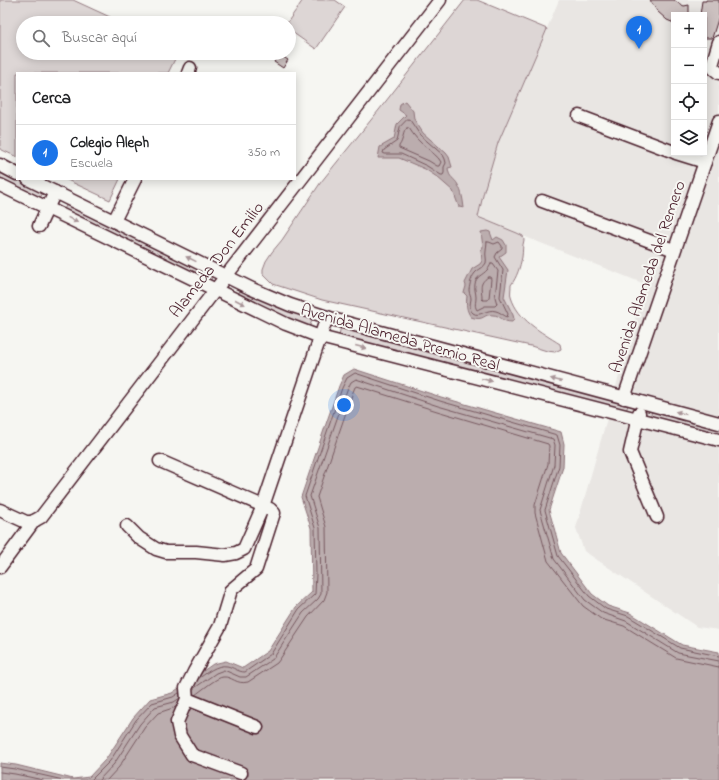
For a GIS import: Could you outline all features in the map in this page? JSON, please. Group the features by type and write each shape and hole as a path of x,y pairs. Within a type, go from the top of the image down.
{"street":[{"name":"Alameda Don Emilio","path":"0,567 34,521 42,517 226,276 440,0"},
{"path":"719,42 712,65 719,73"},
{"path":"579,116 671,151"},
{"name":"Avenida Alameda del Remero","path":"624,398 719,121"},
{"path":"685,156 705,162"},
{"path":"0,165 16,173"},
{"name":"Avenida Alameda Premio Real","path":"30,180 252,290 290,305 327,317 719,423"},
{"path":"114,221 134,180"},
{"name":"Avenida Alameda Premio Real","path":"0,185 286,324 320,336 637,420 719,440"},
{"path":"39,226 55,192"},
{"path":"542,201 674,250"},
{"path":"127,526 139,538 156,549 166,552 196,552 225,556 244,549 263,506 327,317"},
{"path":"641,403 630,452 657,517"},
{"path":"160,461 270,509 274,513 256,569 231,590 220,626 194,672 177,722 180,736 192,755 241,773"},
{"path":"0,510 26,522 34,521"},
{"path":"187,694 256,727"}],"shaded area":[{"path":"0,0 73,0 108,16 16,16 16,60 174,60 168,72 16,72 16,157 0,149"},
{"path":"303,0 335,0 345,7 316,49 296,35 296,16 292,16"},
{"path":"465,0 477,0 547,29 498,143 478,217 523,236 522,257 518,272 511,285 511,297 519,312 531,325 560,344 561,349 555,352 322,300 273,284 263,274 266,261 321,182"},
{"path":"559,0 719,0 719,630 697,627 584,551 576,528 645,284 478,217 498,143"},
{"path":"0,170 16,178 16,180 21,180 44,191 40,198 0,179"},
{"path":"67,180 120,180 110,200"},
{"path":"67,204 213,275 210,282 63,211"},
{"path":"241,289 313,319 309,327 284,317 238,295"},
{"path":"341,326 628,405 626,411 466,370 339,335"},
{"path":"652,411 719,429 719,435 650,417"}],"water":[{"path":"405,101 413,111 414,119 423,133 449,157 452,167 448,168 449,172 459,188 464,208 459,207 453,191 425,169 399,158 378,158 380,147 394,139 397,124 406,115 399,110 400,104"},
{"path":"481,232 490,232 493,240 497,237 503,240 506,245 506,252 499,257 508,270 504,297 513,315 514,319 512,322 508,322 496,315 487,315 479,319 471,317 467,309 467,296 464,293 466,286 465,283 472,269 482,261 481,250 483,247"},
{"path":"354,369 441,397 561,432 564,444 563,467 549,510 561,553 592,594 608,606 630,613 682,645 719,652 719,780 0,780 0,763 16,765 73,779 89,777 106,759 133,718 150,699 172,693 213,664 226,661 243,668 268,651 296,607 312,592 311,528 301,497 339,386 344,375"}],"building":[{"path":"650,0 674,0 684,6 689,5 689,12 671,12 671,22 657,11"},
{"path":"719,0 719,16 712,38 707,38 707,12 700,12 702,1"},
{"path":"275,60 288,60 283,68 274,62"}],"place":[{"name":"Colegio Aleph","path":"639,49"}]}
